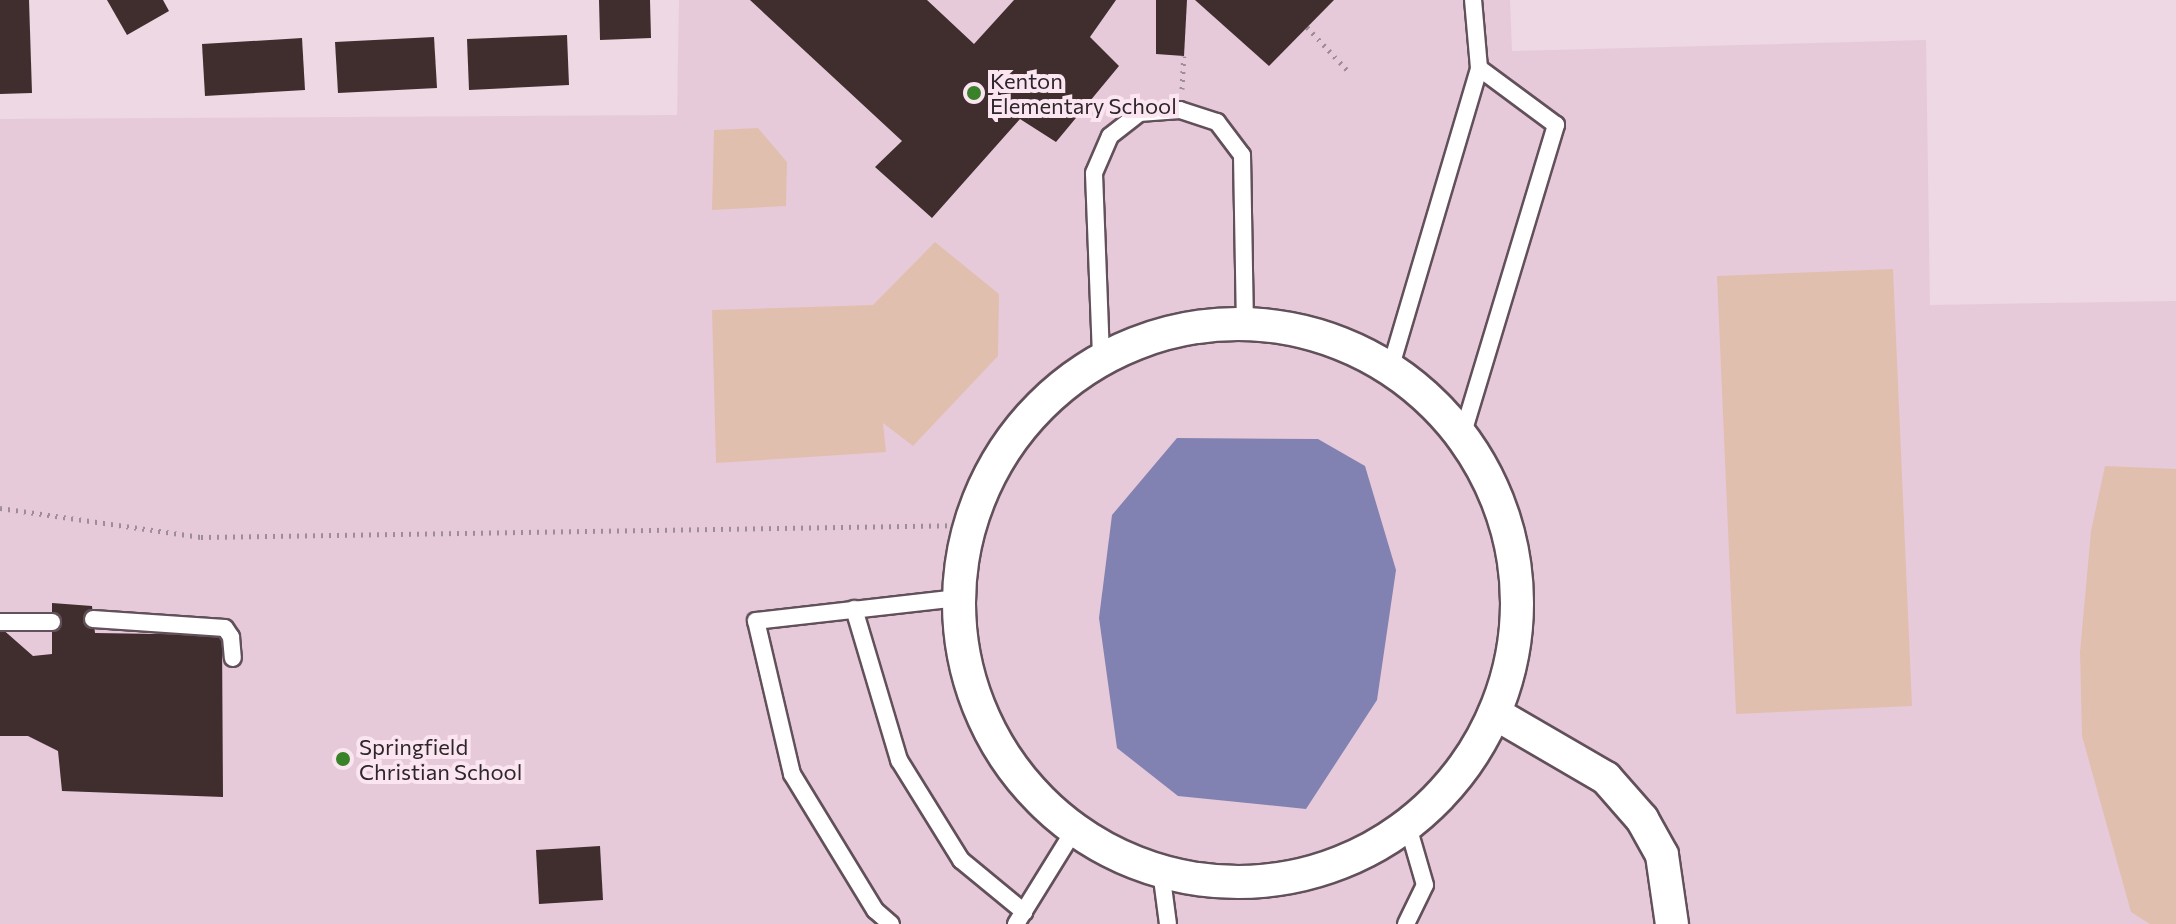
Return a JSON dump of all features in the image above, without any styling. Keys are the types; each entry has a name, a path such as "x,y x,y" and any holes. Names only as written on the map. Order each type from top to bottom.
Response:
{"street":[{"path":"1194,324 1291,325 1391,366 1463,433 1507,521 1518,618 1496,714 1448,789 1372,851 1279,881 1182,879 1091,843 1019,780 972,695 957,598 975,502 1025,417 1101,356 1194,324"},
{"path":"1496,714 1606,778 1642,819 1662,855 1672,924"}],"lane":[{"path":"1391,366 1479,68 1473,0"},
{"path":"1463,433 1556,125 1479,68"},
{"path":"1101,356 1094,173 1110,136 1139,113 1180,110 1217,122 1242,155 1245,325"},
{"path":"891,924 875,910 792,774 756,621 957,598"},
{"path":"854,609 899,760 961,860 1020,918 1075,829"},
{"path":"93,619 225,628 233,658"},
{"path":"0,622 52,622"},
{"path":"1406,924 1425,885 1407,823"},
{"path":"1161,871 1168,924"}],"path":[{"path":"1307,27 1348,71"},
{"path":"1180,110 1184,56"},
{"path":"0,508 201,537 971,525"}],"shaded area":[{"path":"679,0 1510,0 1512,51 1926,40 1930,305 2176,301 2176,924 0,924 0,119 677,115"},
{"path":"758,128 787,162 786,206 712,210 714,130"},
{"path":"935,242 999,294 998,356 913,446 883,423 886,452 716,463 712,310 873,305"},
{"path":"1893,269 1912,706 1736,714 1717,276"},
{"path":"2105,466 2176,469 2176,924 2150,924 2131,912 2082,736 2080,652 2091,531"}],"water":[{"path":"1177,438 1318,439 1365,466 1396,570 1377,700 1306,809 1178,796 1117,748 1099,618 1112,515"}],"building":[{"path":"0,0 29,0 32,93 0,94"},
{"path":"107,0 163,0 169,11 127,35"},
{"path":"599,0 650,0 651,38 600,40"},
{"name":"Kenton Elementary School","path":"750,0 927,0 974,44 1014,0 1116,0 1090,37 1119,66 1056,142 1020,119 932,218 875,167 902,141"},
{"name":"Kenton Elementary School","path":"1156,0 1187,0 1184,56 1156,54"},
{"name":"Kenton Elementary School","path":"1195,0 1334,0 1269,66"},
{"path":"567,35 569,85 469,90 467,39"},
{"path":"434,37 437,88 338,93 335,42"},
{"path":"302,38 305,90 205,96 202,44"},
{"path":"52,603 92,606 95,633 222,635 223,797 62,791 58,751 28,736 0,736 0,627 33,656 52,654"},
{"path":"600,846 603,900 539,904 536,850"}],"place":[{"name":"Kenton Elementary School","path":"974,93"},
{"name":"Springfield Christian School","path":"343,759"}]}
